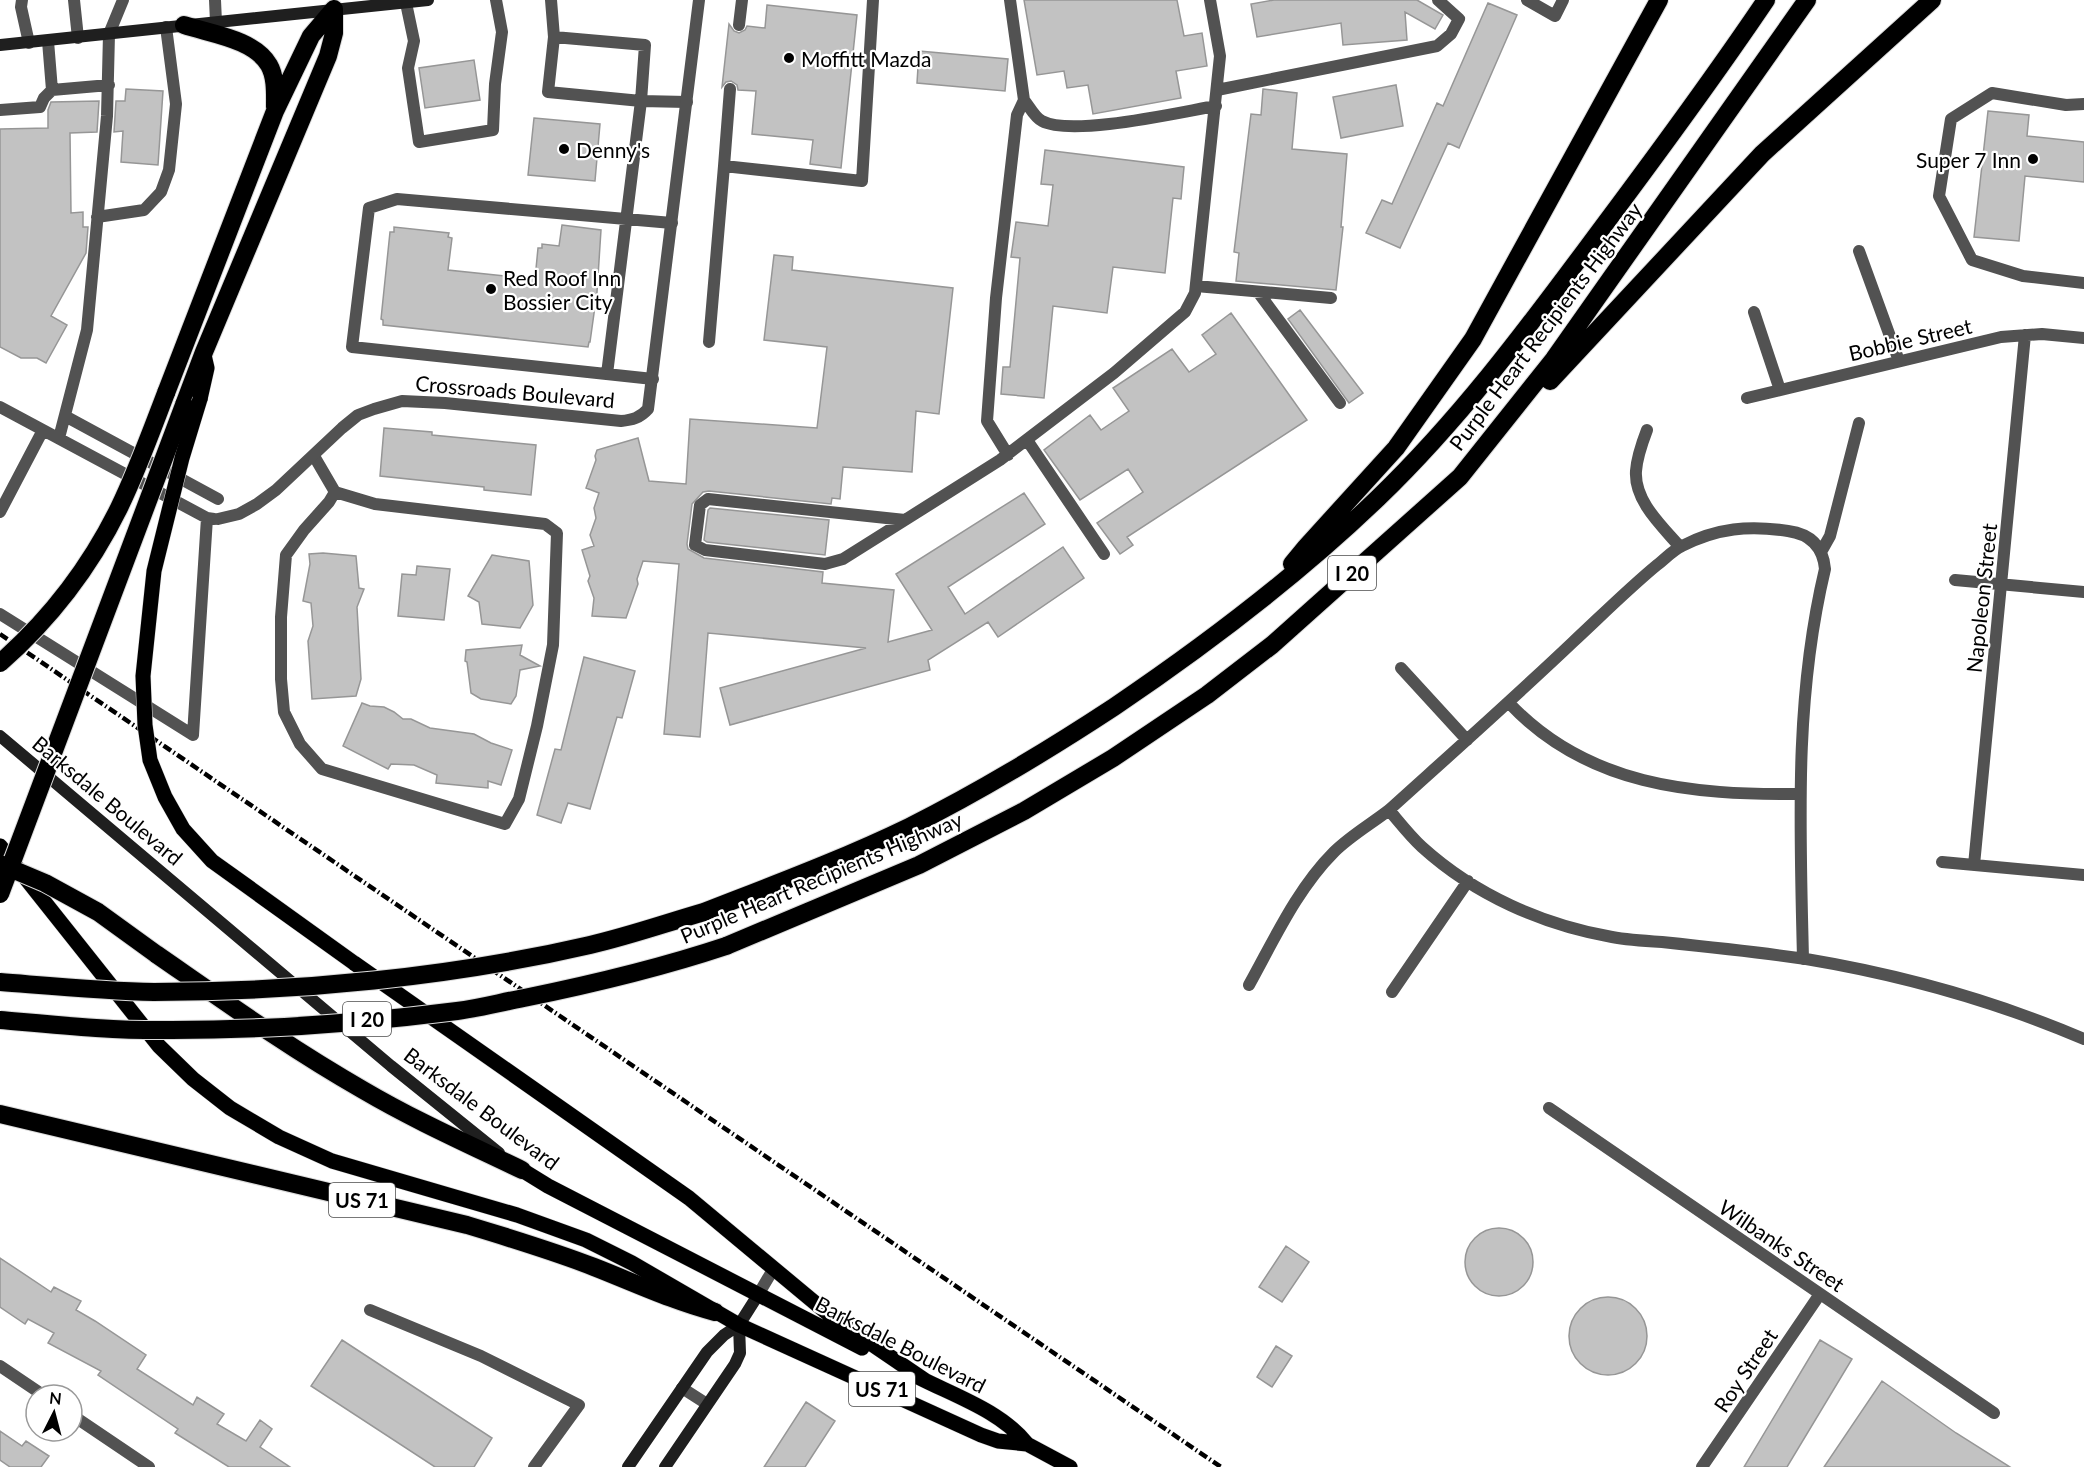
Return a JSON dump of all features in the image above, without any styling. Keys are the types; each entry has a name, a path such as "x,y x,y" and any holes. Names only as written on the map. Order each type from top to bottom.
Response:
{"highway":[{"path":"1268,595 1306,547 1395,448 1473,339 1659,0"},
{"name":"Purple Heart Recipients Highway","path":"0,982 152,992 236,990 375,979 504,963 593,945 704,912 818,868 907,828 1017,769 1175,666 1268,595 1380,496 1428,447 1503,360 1680,122 1766,0"},
{"name":"Purple Heart Recipients Highway","path":"0,1020 81,1027 181,1030 324,1024 459,1010 539,995 665,966 726,946 919,865 1024,811 1113,758 1207,695 1272,645 1460,477 1567,341 1807,0"},
{"path":"1460,477 1762,154 1932,0"},
{"path":"0,663 35,631 81,573 126,493 275,111 311,36 335,5"},
{"path":"0,894 192,402 204,352 328,56 334,33 335,5"},
{"path":"184,25 238,42 255,50 269,65 274,78 275,111"},
{"name":"US 71","path":"0,864 45,883 98,912 251,1020 362,1089 446,1135 522,1170"},
{"name":"US 71","path":"0,1114 467,1225 538,1246 673,1300 715,1312"}],"main road":[{"path":"3,44 216,22 335,5 406,3 428,0"},
{"path":"192,402 182,458 154,571 143,676 145,725 150,760 165,797 183,829 212,861 689,1198 832,1317 926,1381"},
{"name":"Barksdale Boulevard","path":"0,736 391,1066 522,1170 559,1192 991,1414 1007,1424 1027,1444 1070,1467"},
{"name":"Barksdale Boulevard","path":"0,846 159,1046 193,1079 230,1108 279,1137 332,1161 517,1215 586,1240 632,1263 739,1325 981,1435 1006,1443 1027,1444"},
{"path":"628,1467 707,1352 724,1335 739,1325 758,1295"},
{"path":"665,1467 735,1364 740,1353 739,1325"}],"street":[{"path":"22,0 21,7 29,43"},
{"path":"74,0 78,38"},
{"path":"59,438 87,330 109,85 109,34 123,0"},
{"path":"215,0 216,22"},
{"path":"406,3 414,41 408,68 419,142 493,130 495,84 502,32 496,0"},
{"path":"551,0 554,37 548,92 641,101 687,102"},
{"name":"Crossroads Boulevard","path":"212,519 239,514 257,504 358,415 374,408 402,401 445,403 606,420 632,420 642,416 648,409 653,379 699,0"},
{"path":"739,25 742,0"},
{"path":"724,166 862,181 873,0"},
{"path":"1010,0 1024,100 1041,121 1067,127 1111,124 1216,106"},
{"path":"905,520 708,499 700,505 695,545 705,550 825,564 843,559 905,520 1008,455 1114,373 1185,312 1196,293 1216,106 1220,56 1210,0"},
{"path":"1217,90 1437,46 1451,34 1459,19 1438,0"},
{"path":"1527,0 1555,16 1563,0"},
{"path":"98,217 144,210 161,192 169,170 176,104 166,27"},
{"path":"554,37 645,45 641,101 607,374"},
{"path":"0,110 40,107 52,90 48,41"},
{"path":"52,90 109,85"},
{"path":"709,342 730,89"},
{"path":"2084,104 2066,105 1992,93 1951,119 1939,196 1972,260 2023,276 2084,283"},
{"path":"1008,455 987,421 996,298 1017,115 1024,100"},
{"path":"653,379 352,347 369,208 397,199 672,223"},
{"path":"1859,251 1899,361"},
{"path":"1196,286 1331,298"},
{"path":"1258,292 1340,403"},
{"path":"1754,312 1780,390"},
{"name":"Bobbie Street","path":"1747,398 2001,337 2025,335 2084,338"},
{"name":"Napoleon Street","path":"1974,865 2025,335"},
{"path":"0,406 212,519 193,735 0,615"},
{"path":"65,416 218,499"},
{"path":"1821,552 1830,536 1859,423"},
{"path":"0,512 43,430"},
{"path":"1647,430 1639,454 1636,473 1639,491 1652,514 1680,547"},
{"path":"1027,440 1104,554"},
{"path":"314,456 335,492 375,504 545,524 557,533 553,645 537,726 519,799 505,824 322,769 300,744 284,712 281,679 281,617 286,555 335,492"},
{"path":"1249,985 1284,921 1319,868 1335,850 1389,810 1509,703 1639,580 1680,547 1719,531 1740,527 1792,531 1807,537 1818,545 1825,568 1806,668 1799,794 1803,959"},
{"path":"1955,580 2084,592"},
{"path":"1401,668 1467,740"},
{"path":"1509,703 1527,722 1557,744 1591,762 1628,776 1680,789 1743,794 1799,794"},
{"path":"1389,810 1421,846 1450,871 1496,898 1537,917 1614,938 1803,959 1900,978 1960,993 2084,1039"},
{"path":"1942,862 2084,875"},
{"path":"1392,992 1467,881"},
{"name":"Wilbanks Street","path":"1549,1108 1994,1413"},
{"path":"758,1295 774,1268"},
{"name":"Roy Street","path":"1702,1467 1820,1294"},
{"path":"370,1310 482,1356 579,1405 534,1467"},
{"path":"0,1366 25,1383"},
{"path":"682,1388 707,1404"},
{"path":"84,1423 149,1467"}],"building":[{"path":"1024,0 1177,0 1184,36 1202,33 1207,66 1176,71 1181,98 1093,114 1088,85 1067,88 1064,71 1037,75"},
{"path":"1274,0 1417,0 1443,15 1435,29 1405,12 1407,40 1343,45 1341,23 1257,37 1251,4"},
{"path":"1488,3 1517,15 1459,148 1448,143 1400,248 1366,233 1382,200 1392,204 1437,103 1443,106"},
{"name":"Moffitt Mazda","path":"767,5 857,15 841,168 810,164 813,140 752,134 756,91 738,90 737,85 731,81 726,82 722,87 729,24 734,31 739,33 747,26 765,28"},
{"path":"919,51 1008,59 1005,91 917,83"},
{"path":"474,60 480,100 425,108 419,68"},
{"path":"1396,85 1403,126 1341,138 1333,97"},
{"path":"126,89 163,91 158,165 121,162 123,131 114,132 116,101 125,101"},
{"path":"1263,89 1297,93 1292,149 1347,154 1341,227 1343,227 1336,290 1236,281 1239,253 1234,252 1251,114 1261,115"},
{"path":"99,101 97,132 70,133 71,213 83,212 83,227 88,227 86,253 51,316 67,325 46,363 37,358 21,358 0,347 0,129 48,128 48,110 51,102"},
{"name":"Super 7 Inn","path":"1988,111 2029,115 2027,136 2084,142 2084,182 2025,176 2019,241 1974,237"},
{"name":"Denny's","path":"534,118 600,124 595,181 528,175"},
{"path":"1045,150 1184,167 1181,199 1173,198 1165,273 1113,267 1107,313 1053,306 1044,398 1001,394 1003,367 1010,367 1020,258 1011,257 1016,222 1048,226 1053,185 1041,184"},
{"name":"Red Roof Inn Bossier City","path":"562,225 601,230 597,292 588,347 383,325 381,319 390,232 394,232 394,227 449,233 448,237 452,238 448,270 535,279 538,248 542,248 542,244 559,246"},
{"path":"774,255 793,257 792,270 953,288 939,414 916,411 912,472 843,467 840,499 832,498 831,504 703,492 692,504 688,549 704,558 823,572 822,583 894,590 888,642 932,630 896,574 1024,493 1045,524 948,587 965,614 1063,547 1084,578 998,637 988,622 928,660 930,670 730,725 720,688 866,648 708,633 700,737 664,734 679,564 643,561 626,618 592,616 594,598 582,550 594,546 590,535 596,518 594,508 599,493 586,488 596,460 597,450 638,438 649,481 686,484 690,419 817,428 827,347 764,340"},
{"path":"1300,310 1363,393 1349,403 1288,319"},
{"path":"1231,313 1307,420 1127,537 1133,545 1120,554 1097,523 1143,492 1128,469 1080,500 1044,450 1090,415 1101,430 1129,411 1113,388 1172,349 1189,372 1216,354 1202,335"},
{"path":"384,428 536,445 531,495 484,490 484,487 380,476"},
{"path":"710,508 829,520 825,555 707,542 704,540"},
{"path":"309,554 356,556 359,588 364,589 357,607 361,679 356,696 312,699 308,641 313,626 311,603 303,601 310,564"},
{"path":"492,555 529,561 533,605 520,628 482,624 479,602 468,596"},
{"path":"417,566 450,569 444,620 398,616 402,574 416,575"},
{"path":"522,645 520,655 540,666 520,670 516,696 511,704 481,699 471,693 465,661 466,650"},
{"path":"584,657 635,671 622,718 617,717 590,809 568,803 561,823 537,815 555,749 561,750"},
{"path":"362,703 384,707 403,719 411,719 430,728 474,734 512,750 501,785 488,781 488,788 436,783 437,775 414,765 391,764 388,769 343,746"},
{"path":"1499,1228 1512,1231 1523,1238 1530,1249 1533,1262 1530,1275 1523,1286 1512,1293 1499,1296 1486,1293 1475,1286 1468,1275 1465,1262 1468,1249 1475,1238 1486,1231"},
{"path":"1286,1246 1309,1262 1282,1302 1259,1287"},
{"path":"0,1258 51,1292 54,1287 81,1301 76,1310 146,1355 137,1369 193,1405 197,1397 224,1414 217,1424 246,1441 260,1420 272,1429 260,1447 290,1467 229,1467 175,1433 178,1429 98,1375 101,1371 48,1343 54,1333 28,1319 25,1324 0,1307"},
{"path":"1608,1297 1623,1300 1635,1309 1644,1321 1647,1336 1644,1351 1635,1363 1623,1372 1608,1375 1593,1372 1581,1363 1572,1351 1569,1336 1572,1321 1581,1309 1593,1300"},
{"path":"342,1340 492,1438 474,1467 435,1467 311,1386"},
{"path":"1820,1340 1852,1359 1787,1467 1744,1467"},
{"path":"1276,1346 1292,1356 1272,1387 1257,1377"},
{"path":"1882,1381 1956,1433 2010,1467 1824,1467"},
{"path":"806,1402 835,1421 805,1467 764,1467"},
{"path":"0,1431 22,1446 24,1443 29,1443 49,1456 41,1467 10,1467 0,1460"}],"railway":[{"path":"0,634 1221,1467"}],"place":[{"name":"Moffitt Mazda","path":"789,58"},
{"name":"Denny's","path":"564,149"},
{"name":"Super 7 Inn","path":"2033,159"},
{"name":"Red Roof Inn Bossier City","path":"491,289"}]}
